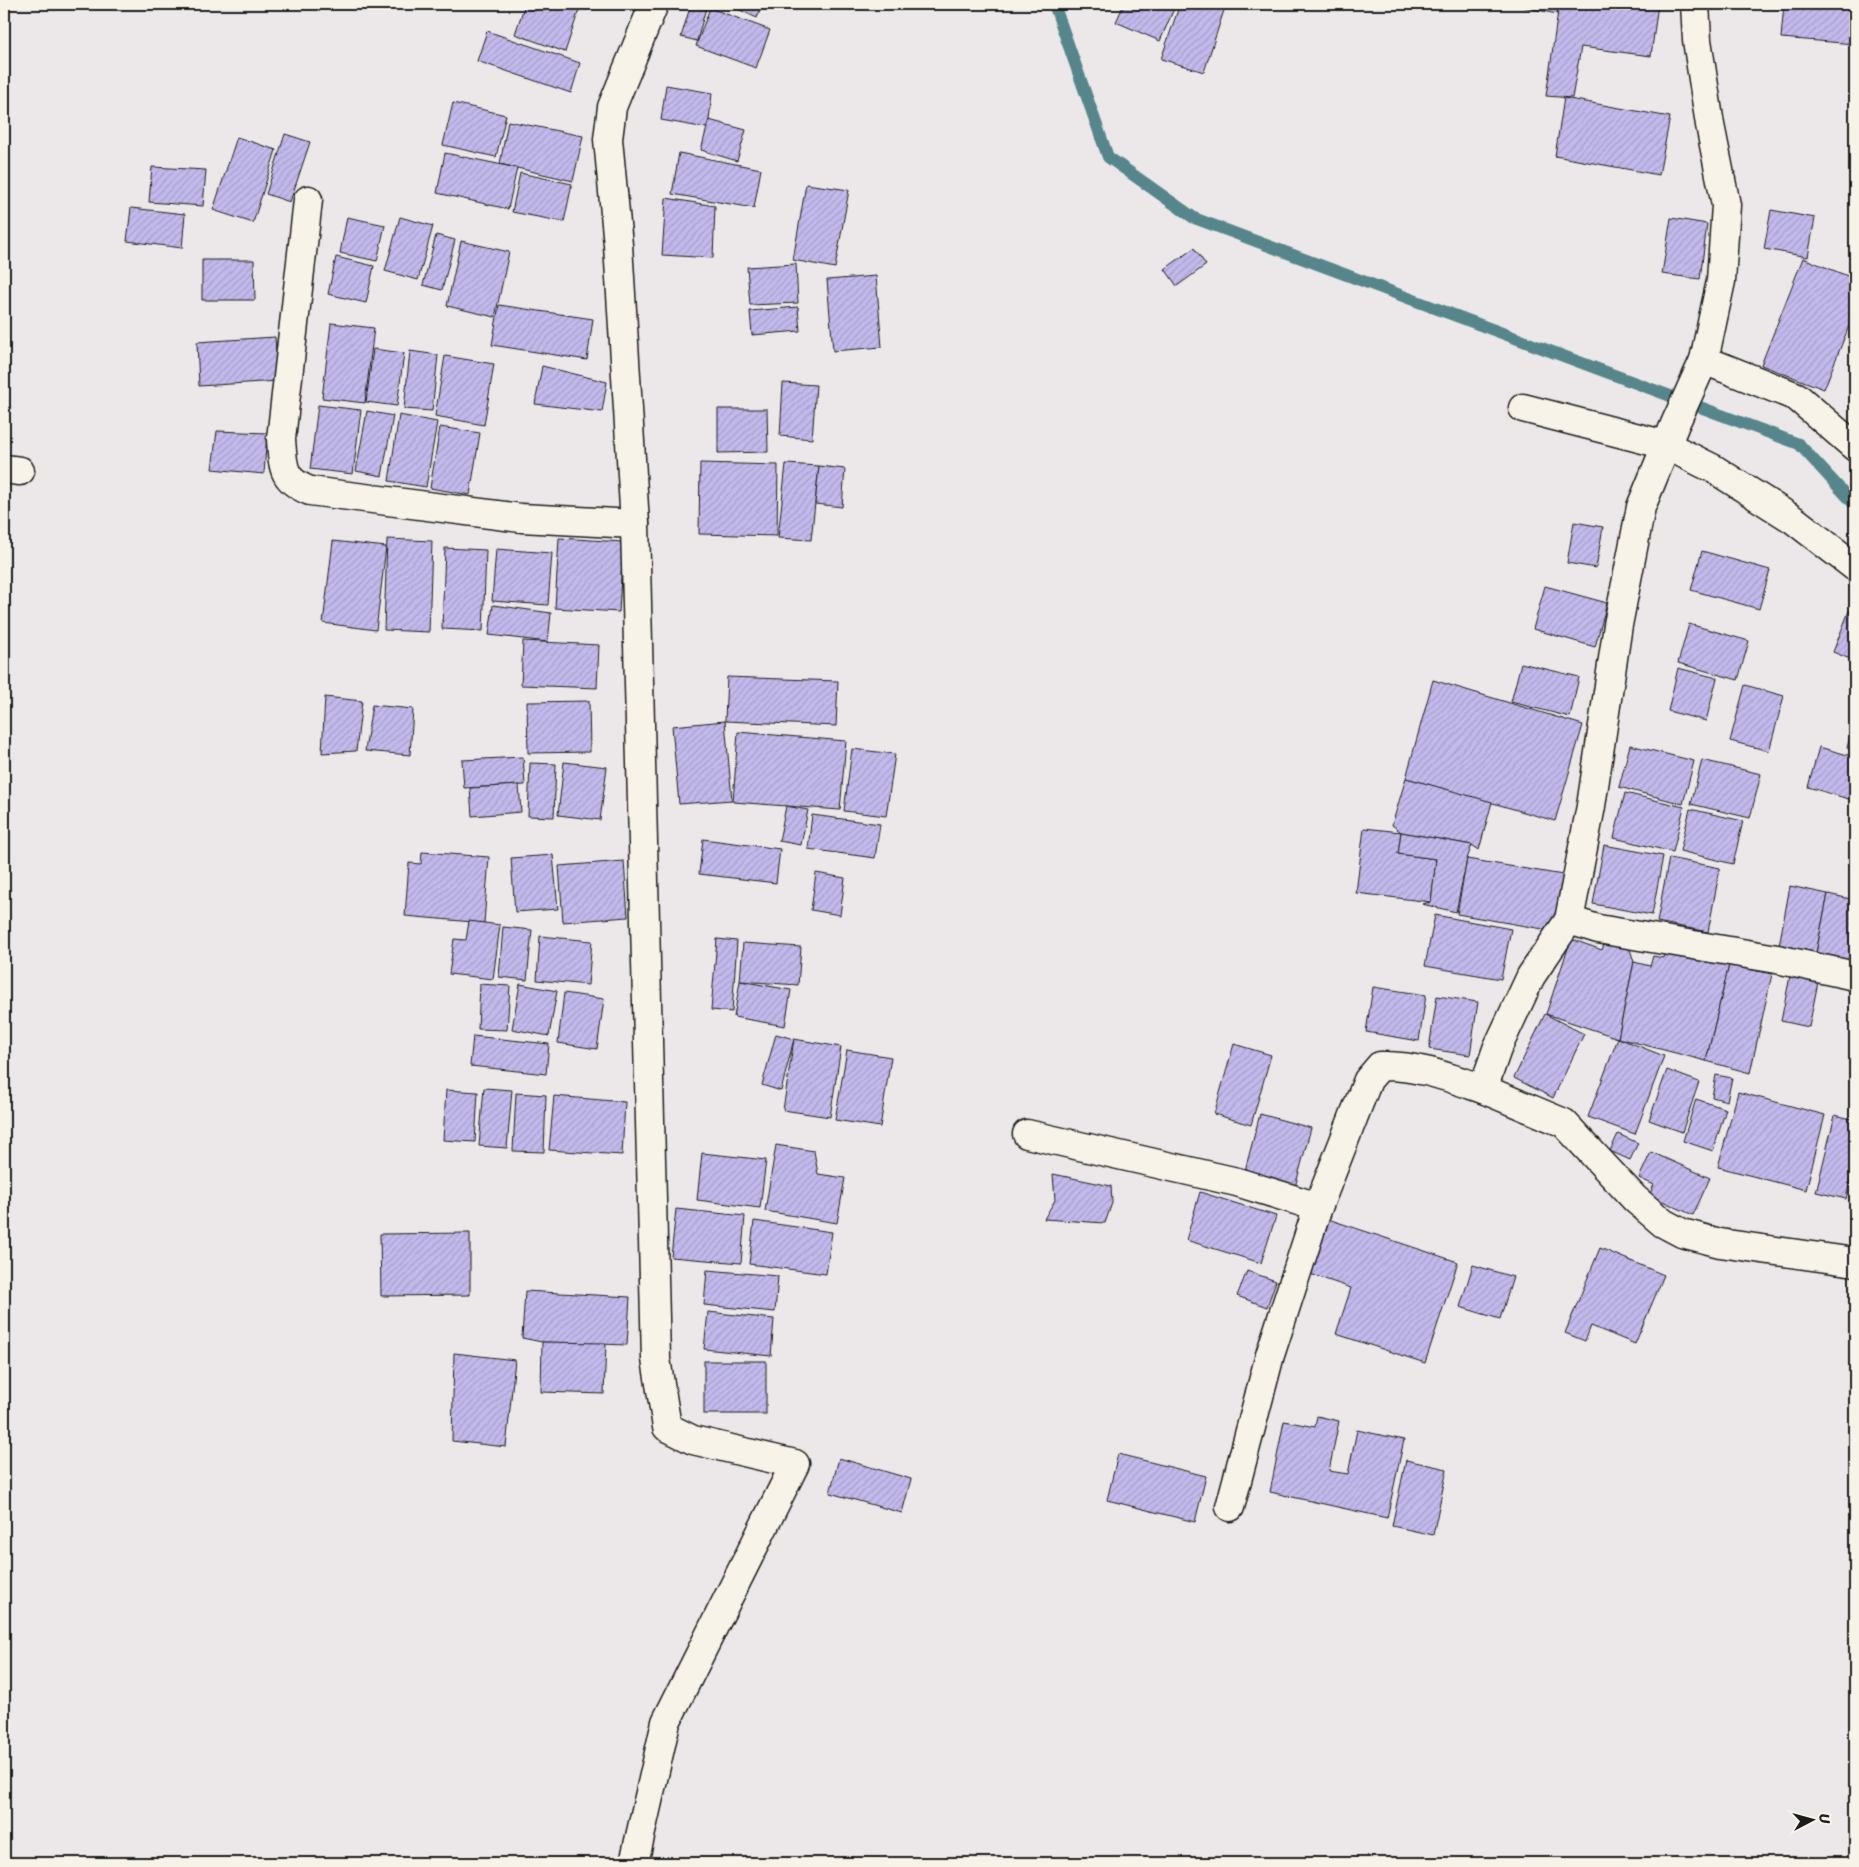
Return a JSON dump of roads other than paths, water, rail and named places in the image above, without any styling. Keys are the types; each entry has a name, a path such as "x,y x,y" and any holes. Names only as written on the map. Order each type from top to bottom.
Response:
{"street":[{"path":"634,1863 666,1722 795,1464 693,1440 667,1428 656,1359 652,1276 636,524 618,245 608,139 612,107 654,4"},
{"path":"1482,1089 1497,1049 1531,976 1569,920 1591,806 1618,625 1642,507 1704,360 1721,281 1726,205 1700,59 1695,4"},
{"path":"308,200 281,439 282,461 287,477 296,485 310,491 521,518 636,524"},
{"path":"1704,360 1797,397 1855,447"},
{"path":"1523,408 1671,435 1714,469 1794,520 1855,566"},
{"path":"1569,920 1598,929 1777,958 1855,976"},
{"path":"1230,1507 1270,1355 1318,1207 1368,1080 1380,1066 1404,1065 1424,1069 1482,1089 1564,1123 1635,1199 1662,1223 1682,1233 1720,1243 1855,1262"},
{"path":"1027,1134 1237,1182 1318,1207"}],"waterway":[{"path":"1054,4 1108,157 1194,218 1799,444 1855,505"}]}
